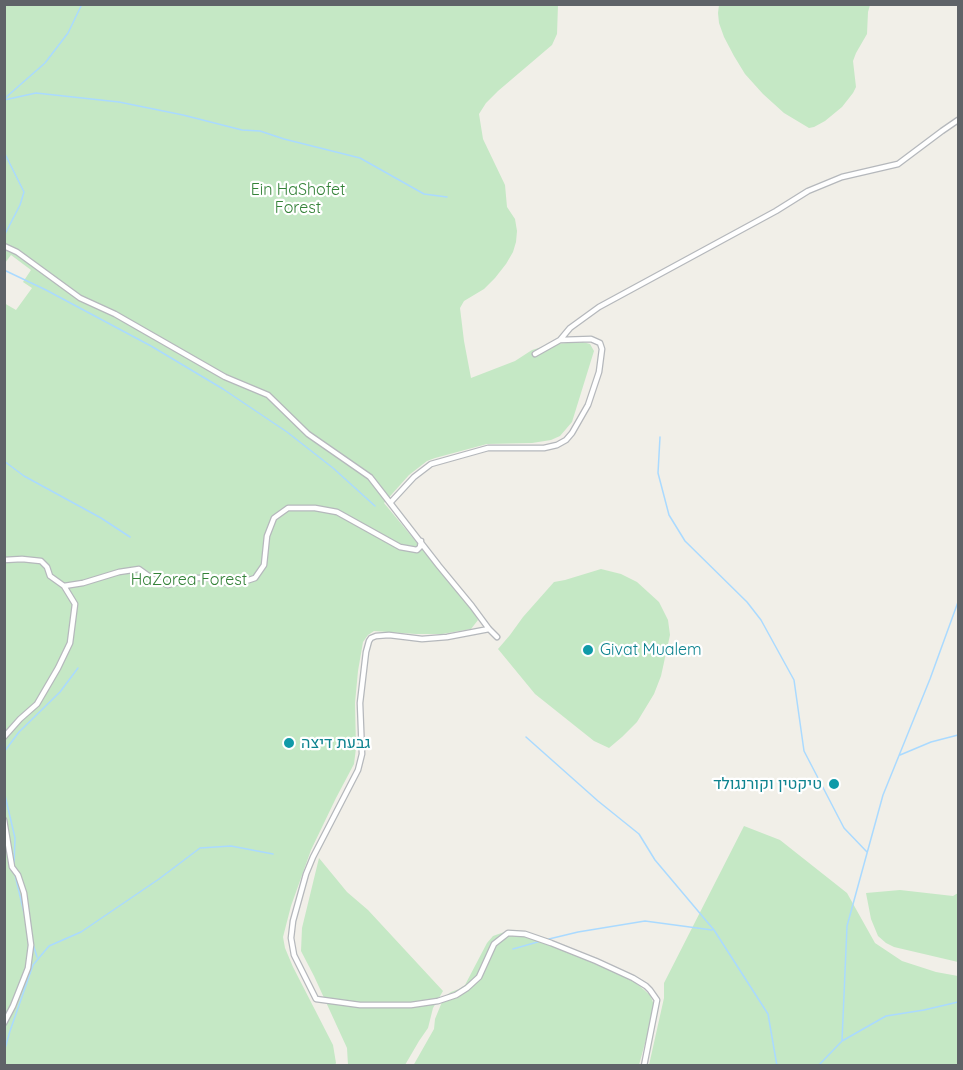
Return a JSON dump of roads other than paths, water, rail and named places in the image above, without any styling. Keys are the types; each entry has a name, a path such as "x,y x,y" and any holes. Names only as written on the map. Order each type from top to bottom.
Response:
{"street":[{"path":"535,354 560,340 570,328 599,307 765,217 808,191 842,177 898,164 958,120"},
{"path":"4,246 17,252 80,298 115,314 225,377 268,394 308,434 370,477 497,637"},
{"path":"390,503 414,477 431,464 488,448 544,448 566,440 588,405 599,372 602,349 600,343 591,339 560,340"},
{"path":"64,586 139,569 153,579 168,585 193,578 238,583 255,578 264,565 267,536 274,518 288,508 315,508 337,512 400,548 417,550 421,542"},
{"path":"4,560 41,561 47,567 50,576 64,586 75,604 70,643 58,668 37,704 20,718 4,737"},
{"path":"489,629 447,638 422,639 389,635 376,636 369,640 360,703 362,753 358,770 306,874 293,921 291,938 294,955 316,999 360,1005 411,1005 438,1001 456,995 479,977 494,945 508,933 525,934 596,961 633,978 650,990 657,1000 644,1065"},
{"path":"4,820 12,867 18,875 24,893 31,945 28,968 4,1023"}],"waterway":[{"path":"4,99 45,63 68,33 82,4"},
{"path":"4,100 36,93 119,102 242,130 260,131 360,158 424,194 447,197"},
{"path":"4,152 24,192 4,236"},
{"path":"4,270 151,346 223,389 287,432 333,468 375,506"},
{"path":"660,437 658,473 669,515 685,541 747,602 761,620 794,680 804,751 844,828 867,852"},
{"path":"4,461 24,476 101,518 130,537"},
{"path":"842,1041 847,926 883,795 958,602"},
{"path":"4,752 19,732 60,692 78,668"},
{"path":"900,755 931,742 958,735"},
{"path":"526,737 639,834 655,860 714,930 768,1014 777,1066"},
{"path":"4,791 15,838 14,864"},
{"path":"4,1052 33,965 49,946 81,932 200,848 231,846 273,854"},
{"path":"15,875 25,917"},
{"path":"549,939 645,921 712,930"},
{"path":"513,949 541,941"},
{"path":"33,944 37,957"},
{"path":"818,1066 842,1041 886,1016 958,1002"}],"place":[{"name":"Givat Mualem","path":"588,650"},
{"name":"גבעת דיצה","path":"289,743"},
{"name":"טיקטין וקורנגולד","path":"834,784"}],"park label":[{"name":"Ein HaShofet Forest","path":"298,199"},
{"name":"HaZorea Forest","path":"189,580"}]}
